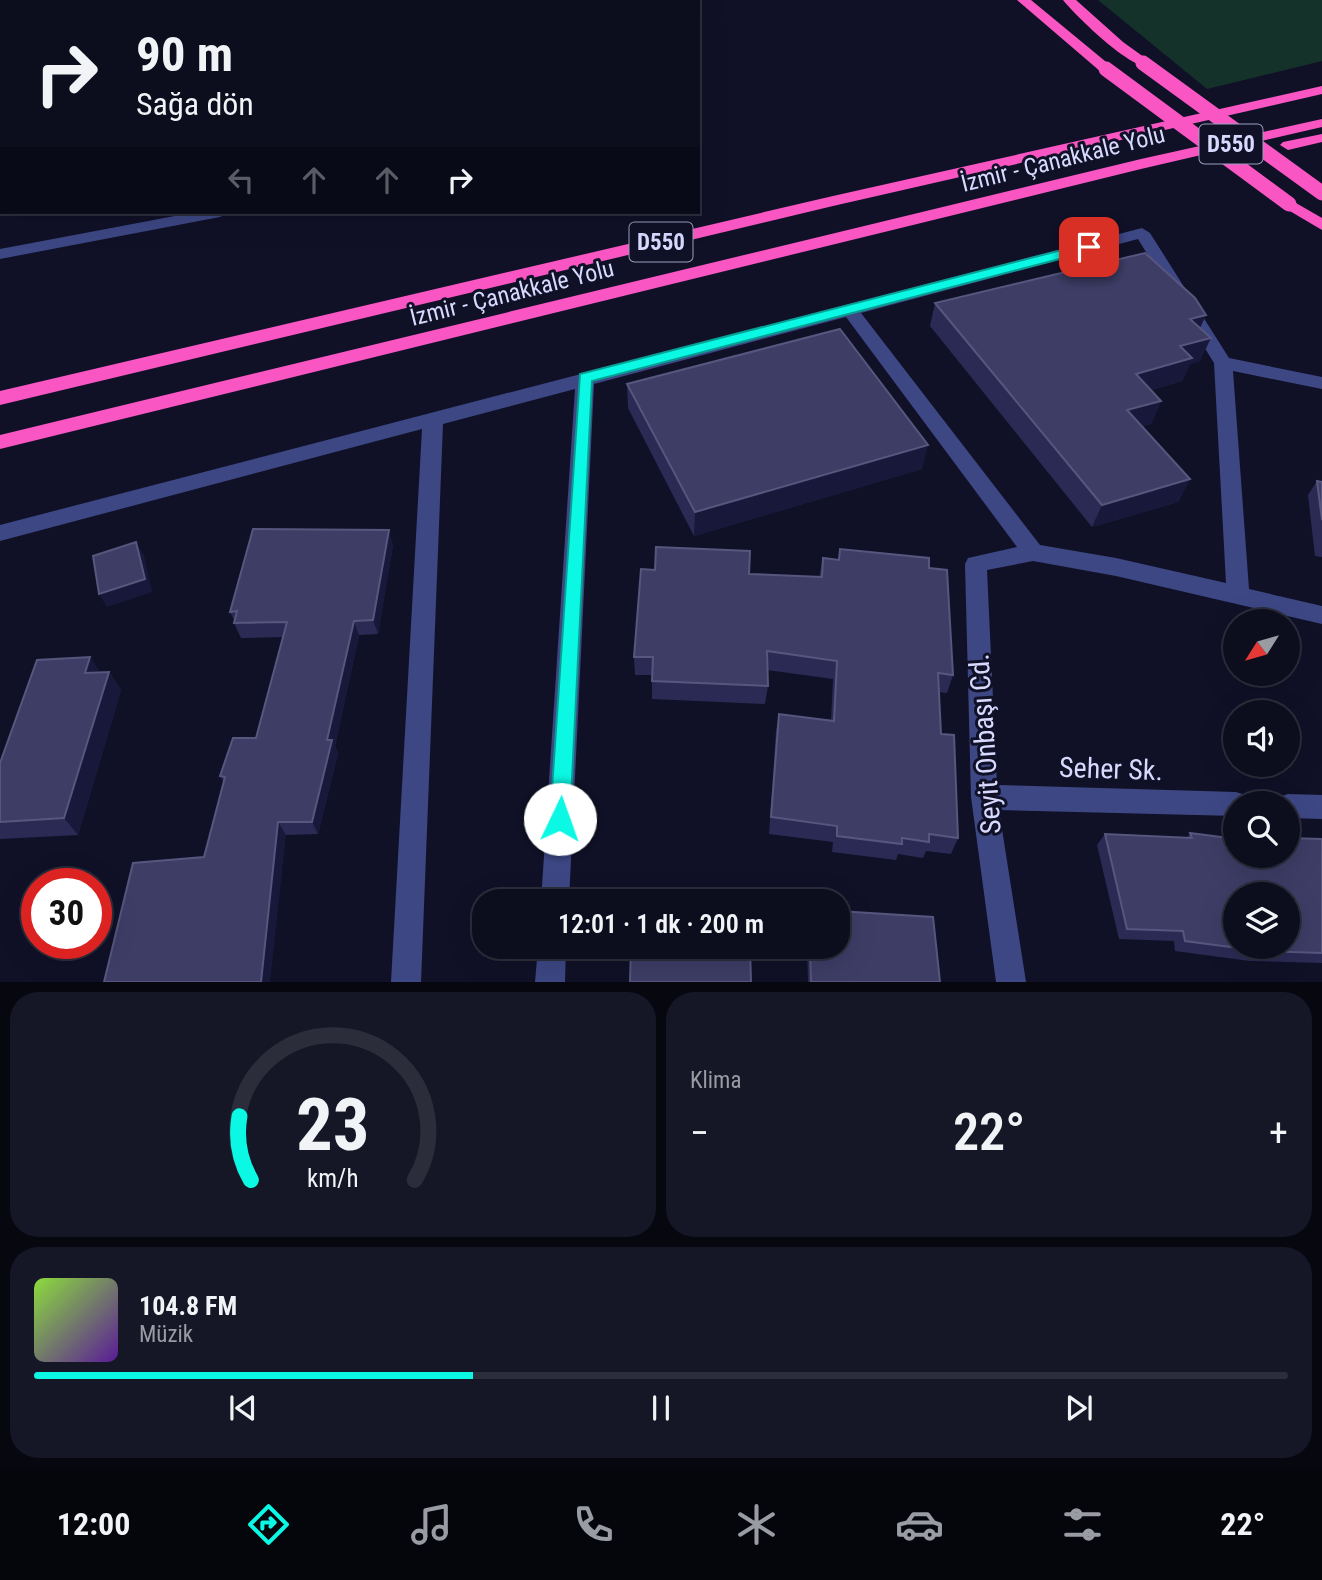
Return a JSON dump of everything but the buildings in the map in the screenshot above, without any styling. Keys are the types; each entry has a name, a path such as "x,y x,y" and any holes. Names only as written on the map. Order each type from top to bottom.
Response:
{"highway":[{"path":"1023,0 1106,69 1289,204 1322,225"},
{"path":"1069,0 1118,45 1322,193"},
{"path":"834,201 1018,150 1322,75"},
{"name":"İzmir - Çanakkale Yolu","path":"0,398 834,201 1322,90"},
{"name":"İzmir - Çanakkale Yolu","path":"0,442 1141,164 1322,123"},
{"path":"1141,164 1322,138"}],"street":[{"path":"0,254 210,214"},
{"path":"0,533 1142,233 1223,363 1238,596"},
{"path":"849,309 1033,552 1322,615"},
{"path":"1223,363 1322,383"},
{"path":"556,889 585,378"},
{"path":"406,982 433,418"},
{"name":"Seyit Onbaşı Cd.","path":"1011,982 984,797 975,564 1033,552"},
{"name":"Seher Sk.","path":"984,797 1223,804"},
{"path":"1300,806 1322,807"},
{"path":"550,982 551,959"}],"green space":[{"path":"1098,0 1322,0 1322,61 1207,89"}],"route":[{"path":"560,819 585,378 1089,247"}]}
